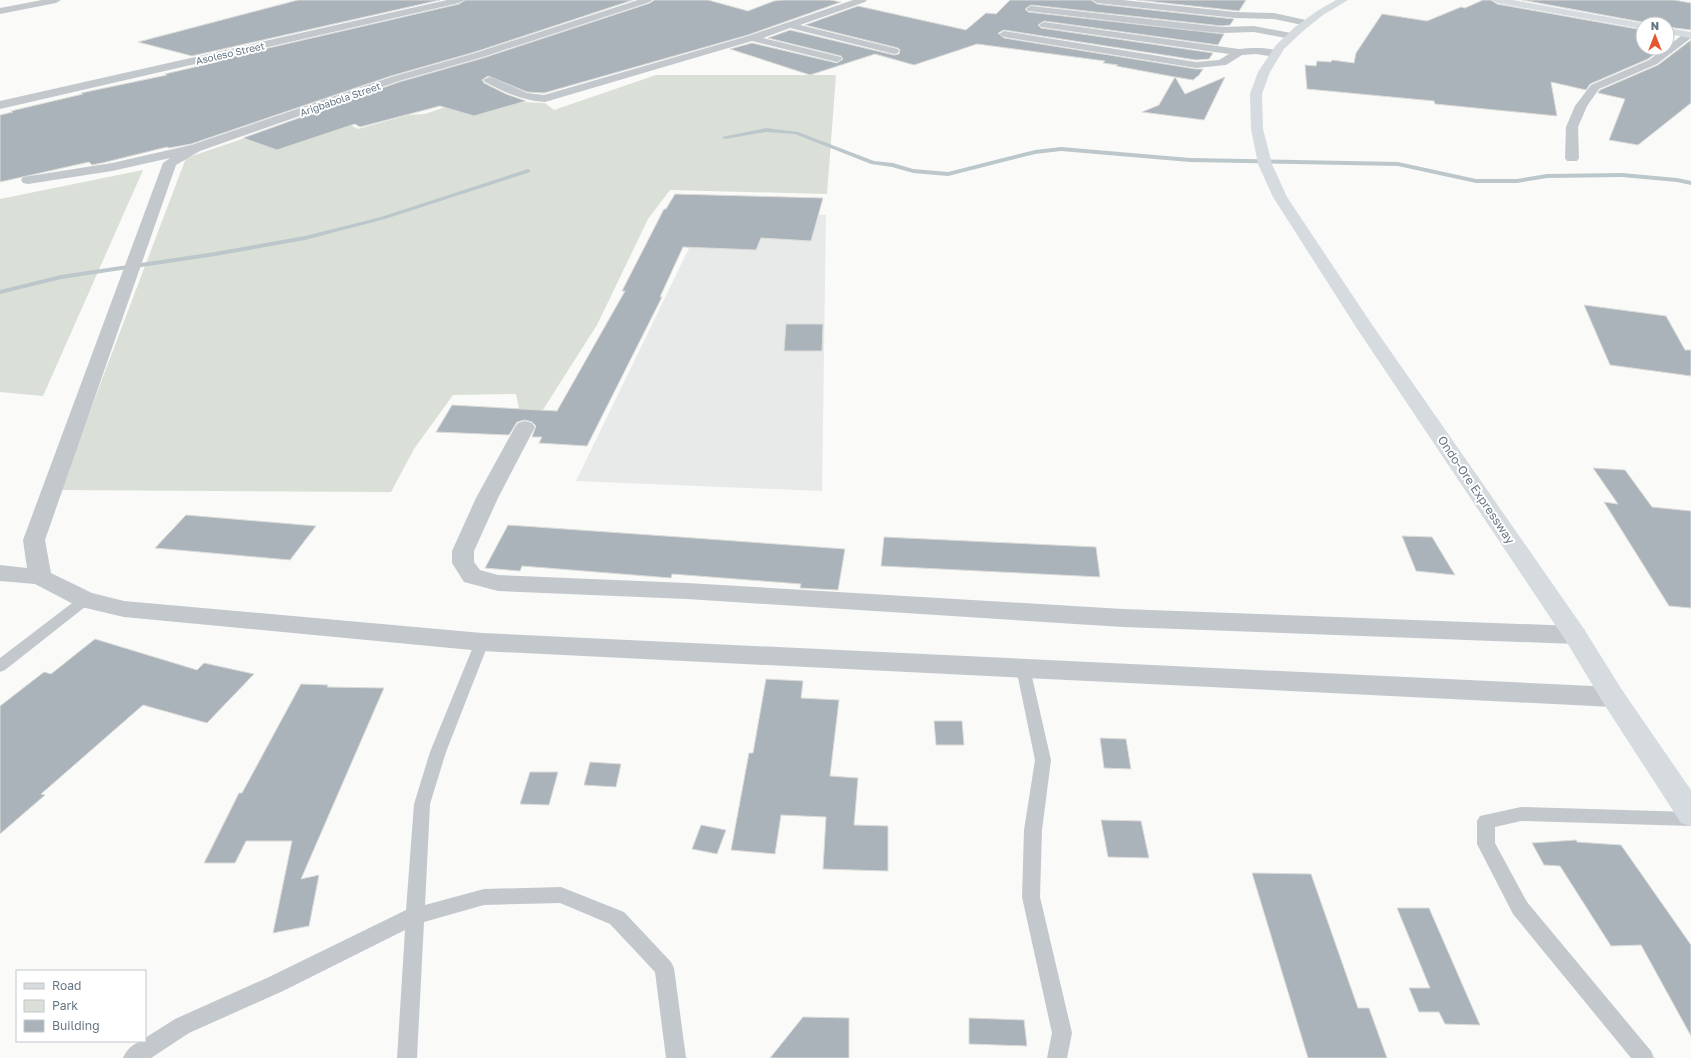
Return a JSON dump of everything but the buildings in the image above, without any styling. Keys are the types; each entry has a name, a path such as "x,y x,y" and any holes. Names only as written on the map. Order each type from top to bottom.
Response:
{"main road":[{"name":"Ondo-Ore Expressway","path":"1352,0 1341,1 1307,22 1291,36 1276,54 1264,72 1256,94 1257,129 1263,159 1280,197 1365,327 1575,635 1613,697 1691,814"},
{"path":"1497,0 1635,25"},
{"path":"1533,0 1635,19"},
{"path":"1675,28 1690,33"},
{"path":"1675,32 1690,33"}],"street":[{"path":"0,11 56,0"},
{"name":"Asoleso Street","path":"0,105 459,0"},
{"name":"Arigbabola Street","path":"28,180 112,167 195,148 395,79 479,55 647,0"},
{"path":"489,80 523,96 534,99 545,99 752,38 862,0"},
{"path":"1022,17 1039,0"},
{"path":"1097,0 1230,14 1274,16 1307,22"},
{"path":"1031,9 1208,28 1254,29 1291,36"},
{"path":"1306,11 1320,13"},
{"path":"1032,24 1239,52 1256,51 1276,54"},
{"path":"790,25 894,51"},
{"path":"995,43 1013,26"},
{"path":"1572,158 1572,127 1581,106 1595,87 1653,62 1690,33"},
{"path":"1004,34 1196,65 1222,63 1239,52"},
{"path":"752,38 837,59"},
{"path":"40,577 34,540 170,163 195,148"},
{"path":"525,426 487,498 463,551 463,564 472,576 498,583 687,591 1123,618 1575,635"},
{"path":"0,573 40,577 85,600 124,609 482,642 1613,697"}],"lane":[{"path":"0,666 85,600"},
{"path":"407,1058 414,916 422,804 438,752 482,642"},
{"path":"1023,668 1043,760 1033,830 1031,898 1062,1033 1057,1058"},
{"path":"1644,1058 1520,908 1486,844 1486,821 1520,814 1691,819"},
{"path":"133,1058 182,1026 276,984 414,916 484,898 561,895 617,918 664,968 676,1058"}],"shaded area":[{"path":"708,209 826,215 822,491 576,481"}],"green space":[{"path":"656,75 836,75 827,194 670,190 648,219 597,325 539,416 519,409 516,394 453,395 414,449 391,492 60,490 186,158 318,113 331,115 358,129 408,115 425,114 448,106 520,102 545,103 554,110"},
{"path":"143,170 43,396 0,392 0,199"}],"waterway":[{"path":"725,137 766,130 796,133 873,163 893,165 913,171 948,174 1035,152 1061,149 1190,160 1398,164 1476,181 1517,181 1547,176 1622,175 1677,180 1691,183"},
{"path":"0,292 61,277 215,254 305,238 383,218 528,171"}]}
